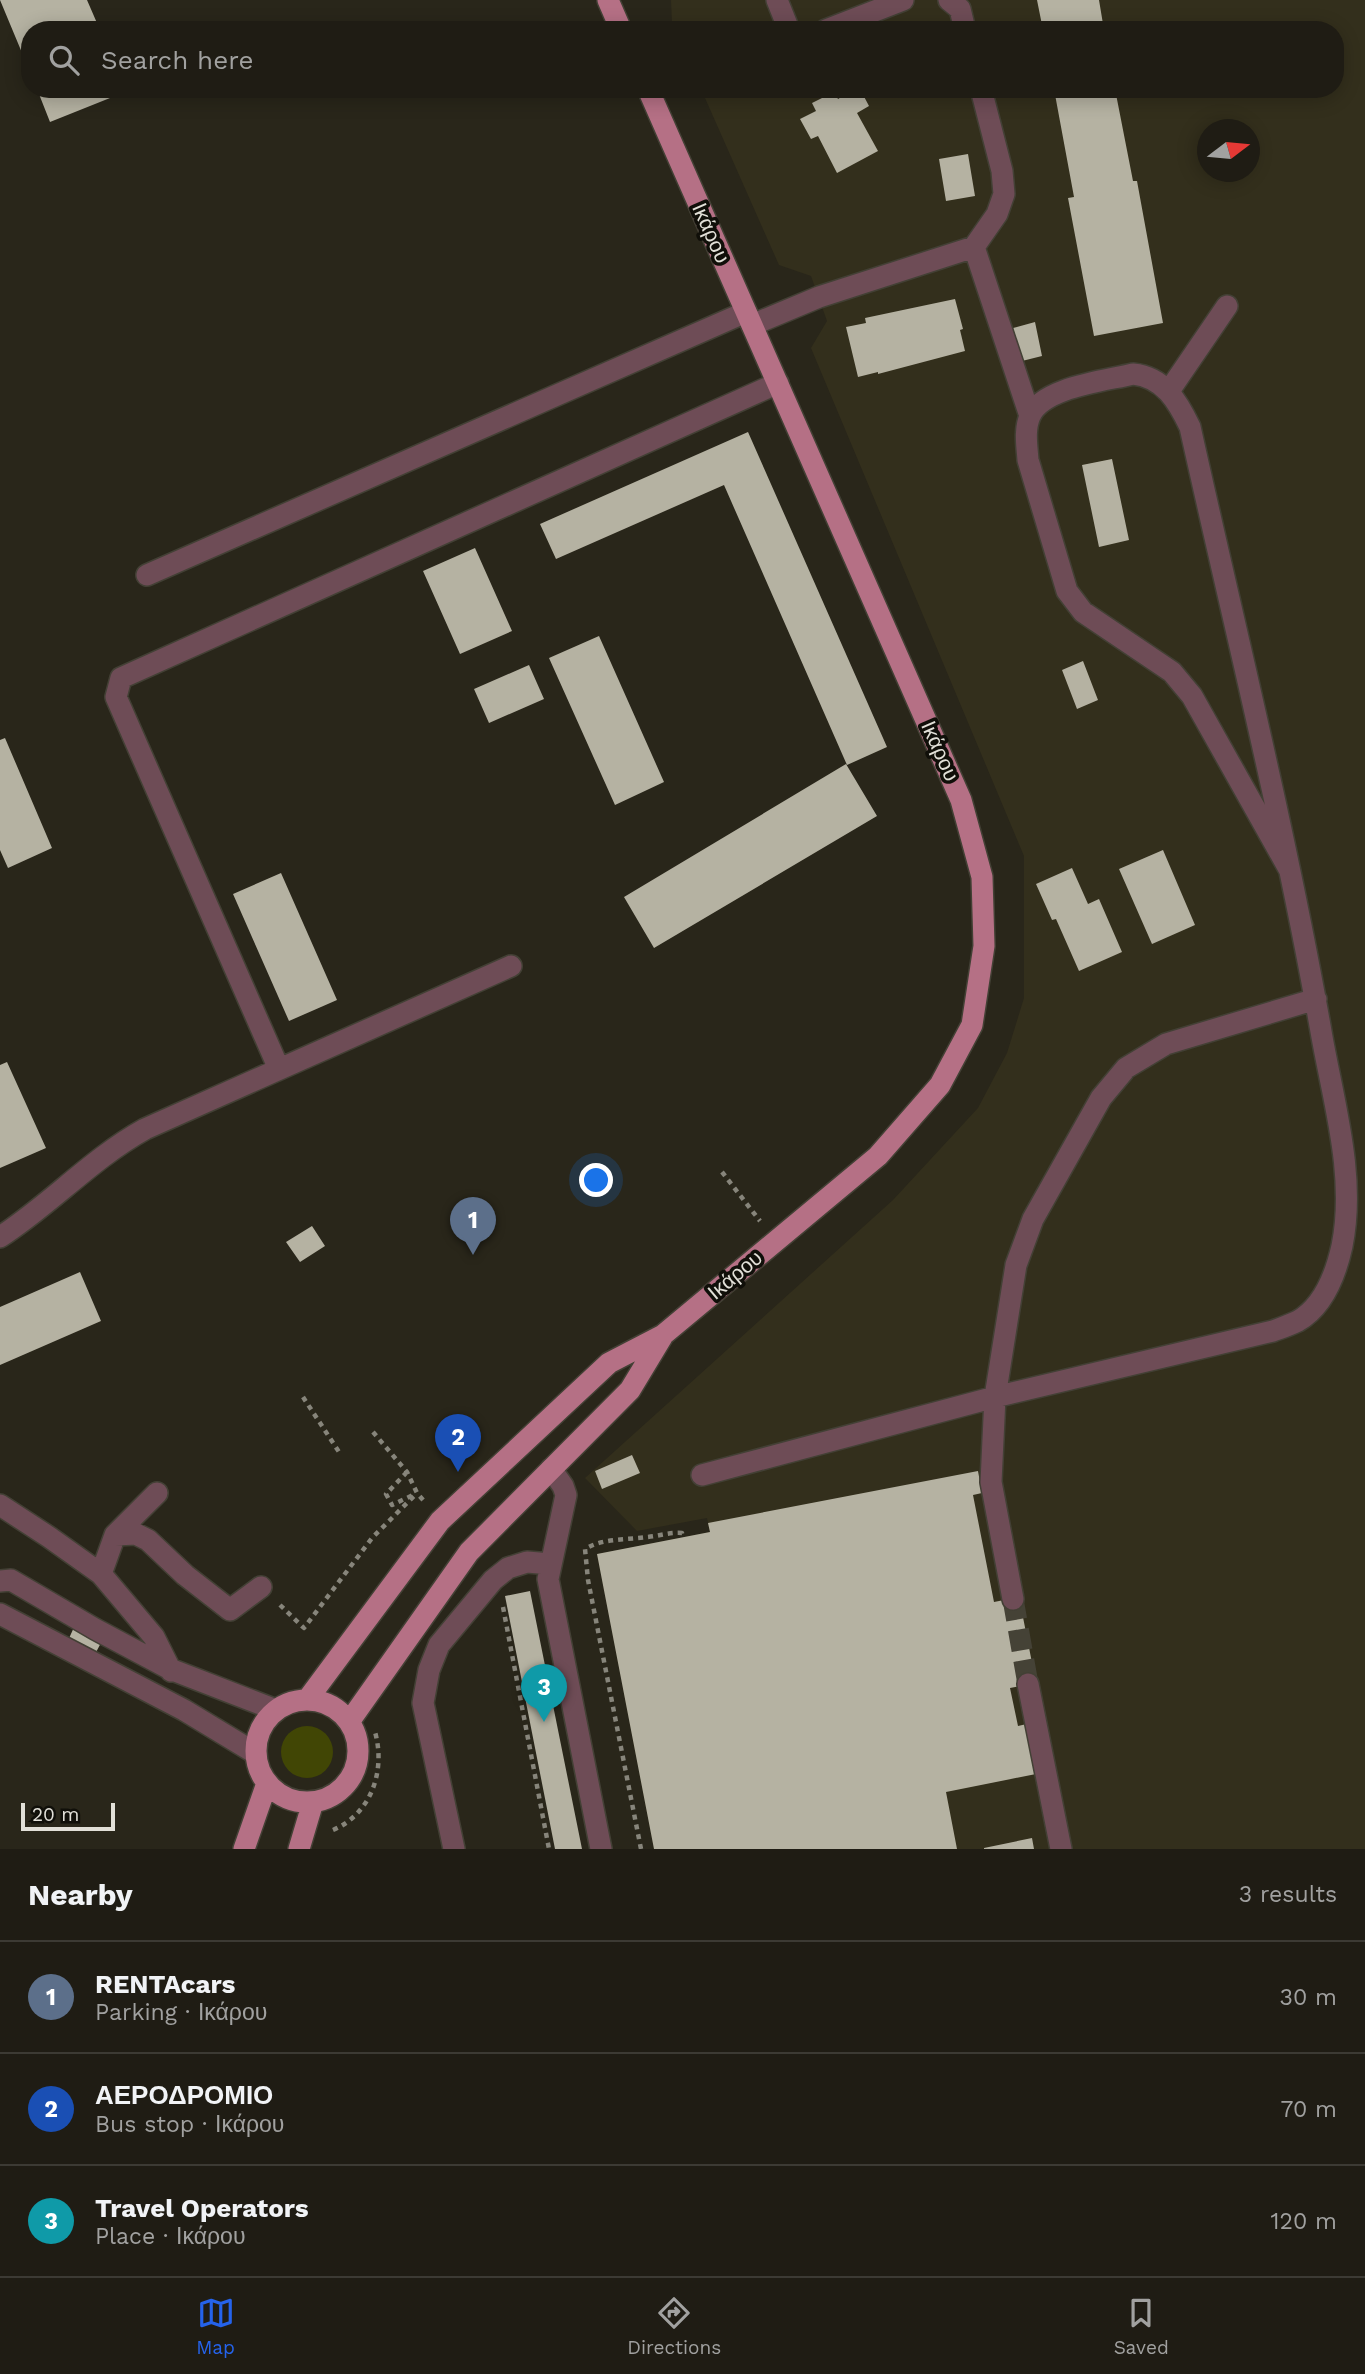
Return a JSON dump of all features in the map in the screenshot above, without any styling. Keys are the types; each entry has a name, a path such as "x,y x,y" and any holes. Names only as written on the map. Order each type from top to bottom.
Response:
{"main road":[{"path":"608,0 617,21"},
{"name":"Ικάρου","path":"307,1700 440,1521 608,1363 663,1335 878,1156 940,1085 972,1025 984,947 982,877 961,800 652,98"},
{"name":"Ικάρου","path":"349,1722 469,1552 630,1390 663,1335"},
{"path":"307,1700 323,1702 337,1710 349,1722 356,1738 358,1755 354,1772 344,1787 330,1797 313,1802 296,1802 280,1795 267,1783 259,1769 255,1753 265,1722 276,1710 291,1702 307,1700"},
{"path":"244,1849 267,1783"},
{"path":"299,1849 313,1802"}],"lane":[{"path":"777,0 785,21"},
{"path":"849,21 903,0"},
{"path":"949,0 960,9 963,21"},
{"path":"147,575 749,318 974,247 997,214 1004,194 1002,171 983,98"},
{"path":"974,247 1030,416 1026,438 1028,460 1067,591 1083,612 1172,671 1192,695 1289,869"},
{"path":"1169,391 1227,306"},
{"path":"702,1475 995,1397 1273,1331 1299,1321 1318,1303 1335,1273 1343,1243 1346,1171 1316,999 1289,869 1190,427 1169,391 1159,382 1144,375 1133,374 1064,390 1047,399 1030,416"},
{"path":"279,1069 116,697 121,678 778,383"},
{"path":"0,1237 127,1139 165,1119 511,966"},
{"path":"1013,1599 991,1482 995,1397 1016,1265 1033,1219 1101,1098 1126,1068 1166,1044 1316,999"},
{"path":"551,1469 566,1495 548,1579 601,1849"},
{"path":"101,1574 115,1535 157,1493"},
{"path":"0,1505 101,1574 154,1637 170,1669 184,1710"},
{"path":"115,1535 136,1534 148,1540 185,1575 230,1610 261,1587"},
{"path":"454,1849 423,1703 429,1670 439,1645 493,1580 508,1568 527,1562 551,1564"},
{"path":"0,1581 12,1580 170,1669 276,1710"},
{"path":"0,1614 184,1710 255,1753"},
{"path":"1028,1684 1061,1849"}],"path":[{"path":"722,1172 776,1241"},
{"path":"303,1397 341,1455"},
{"path":"373,1432 407,1472 417,1493"},
{"path":"407,1472 386,1494 392,1505 417,1493"},
{"path":"261,1587 304,1628 372,1538 417,1493"},
{"path":"641,1849 588,1580 585,1549 594,1544 676,1532 682,1533 683,1538"},
{"path":"493,1580 502,1603 550,1849"}],"shaded area":[{"path":"671,0 1365,0 1365,1849 654,1849 597,1554 710,1532 707,1518 637,1531 585,1478 893,1200 978,1108 1007,1053 1024,998 1024,856 811,348 827,321 811,276 779,265 705,98 1344,98 1344,21 672,21"}],"green space":[{"path":"307,1726 326,1733 333,1752 326,1771 307,1778 288,1771 281,1752 288,1733"}],"building":[{"path":"0,0 87,0 96,21 21,21 21,50"},
{"path":"1037,0 1099,0 1102,21 1041,21"},
{"path":"41,98 110,98 50,122"},
{"path":"822,98 865,98 869,106 857,113 878,151 837,173 818,136 811,139 800,119 816,111 812,103"},
{"path":"1056,98 1117,98 1133,181 1137,181 1163,323 1094,336 1068,198 1074,197"},
{"path":"968,154 975,196 946,201 939,159"},
{"path":"955,299 963,329 960,330 965,351 858,377 846,327 866,323 865,318"},
{"path":"1035,322 1042,356 1022,361 1013,328"},
{"path":"748,432 887,747 847,765 724,485 556,559 540,524"},
{"path":"1112,459 1129,540 1099,547 1082,465"},
{"path":"475,548 512,631 460,654 423,571"},
{"path":"599,636 664,782 615,805 549,658"},
{"path":"1083,661 1098,700 1077,709 1062,670"},
{"path":"529,665 544,699 489,723 474,689"},
{"path":"5,738 52,848 8,868 0,850 0,740"},
{"path":"846,764 877,816 654,948 624,897"},
{"path":"1163,850 1195,925 1152,944 1119,869"},
{"path":"1072,868 1088,904 1099,899 1122,952 1079,971 1056,919 1052,920 1036,884"},
{"path":"281,873 337,1000 289,1021 233,894"},
{"path":"7,1062 46,1148 0,1168 0,1065"},
{"path":"312,1226 325,1246 300,1262 286,1242"},
{"path":"80,1272 101,1321 0,1365 0,1307"},
{"path":"632,1455 640,1473 602,1489 595,1471"},
{"path":"978,1471 982,1493 973,1495 994,1602 1019,1597 1036,1683 1010,1688 1018,1726 1031,1723 1041,1773 946,1792 957,1849 654,1849 597,1554 710,1532 708,1523"},
{"path":"530,1591 582,1849 555,1849 505,1596"},
{"path":"75,1625 103,1639 93,1658 66,1645"},
{"path":"1032,1838 1034,1849 984,1849 984,1848"}],"tunnel":[{"path":"1013,1599 1028,1684"}],"place":[{"name":"RENTAcars","path":"473,1255"},
{"name":"ΑΕΡΟΔΡΟΜΙΟ","path":"458,1472"},
{"name":"Travel Operators","path":"544,1722"}]}
